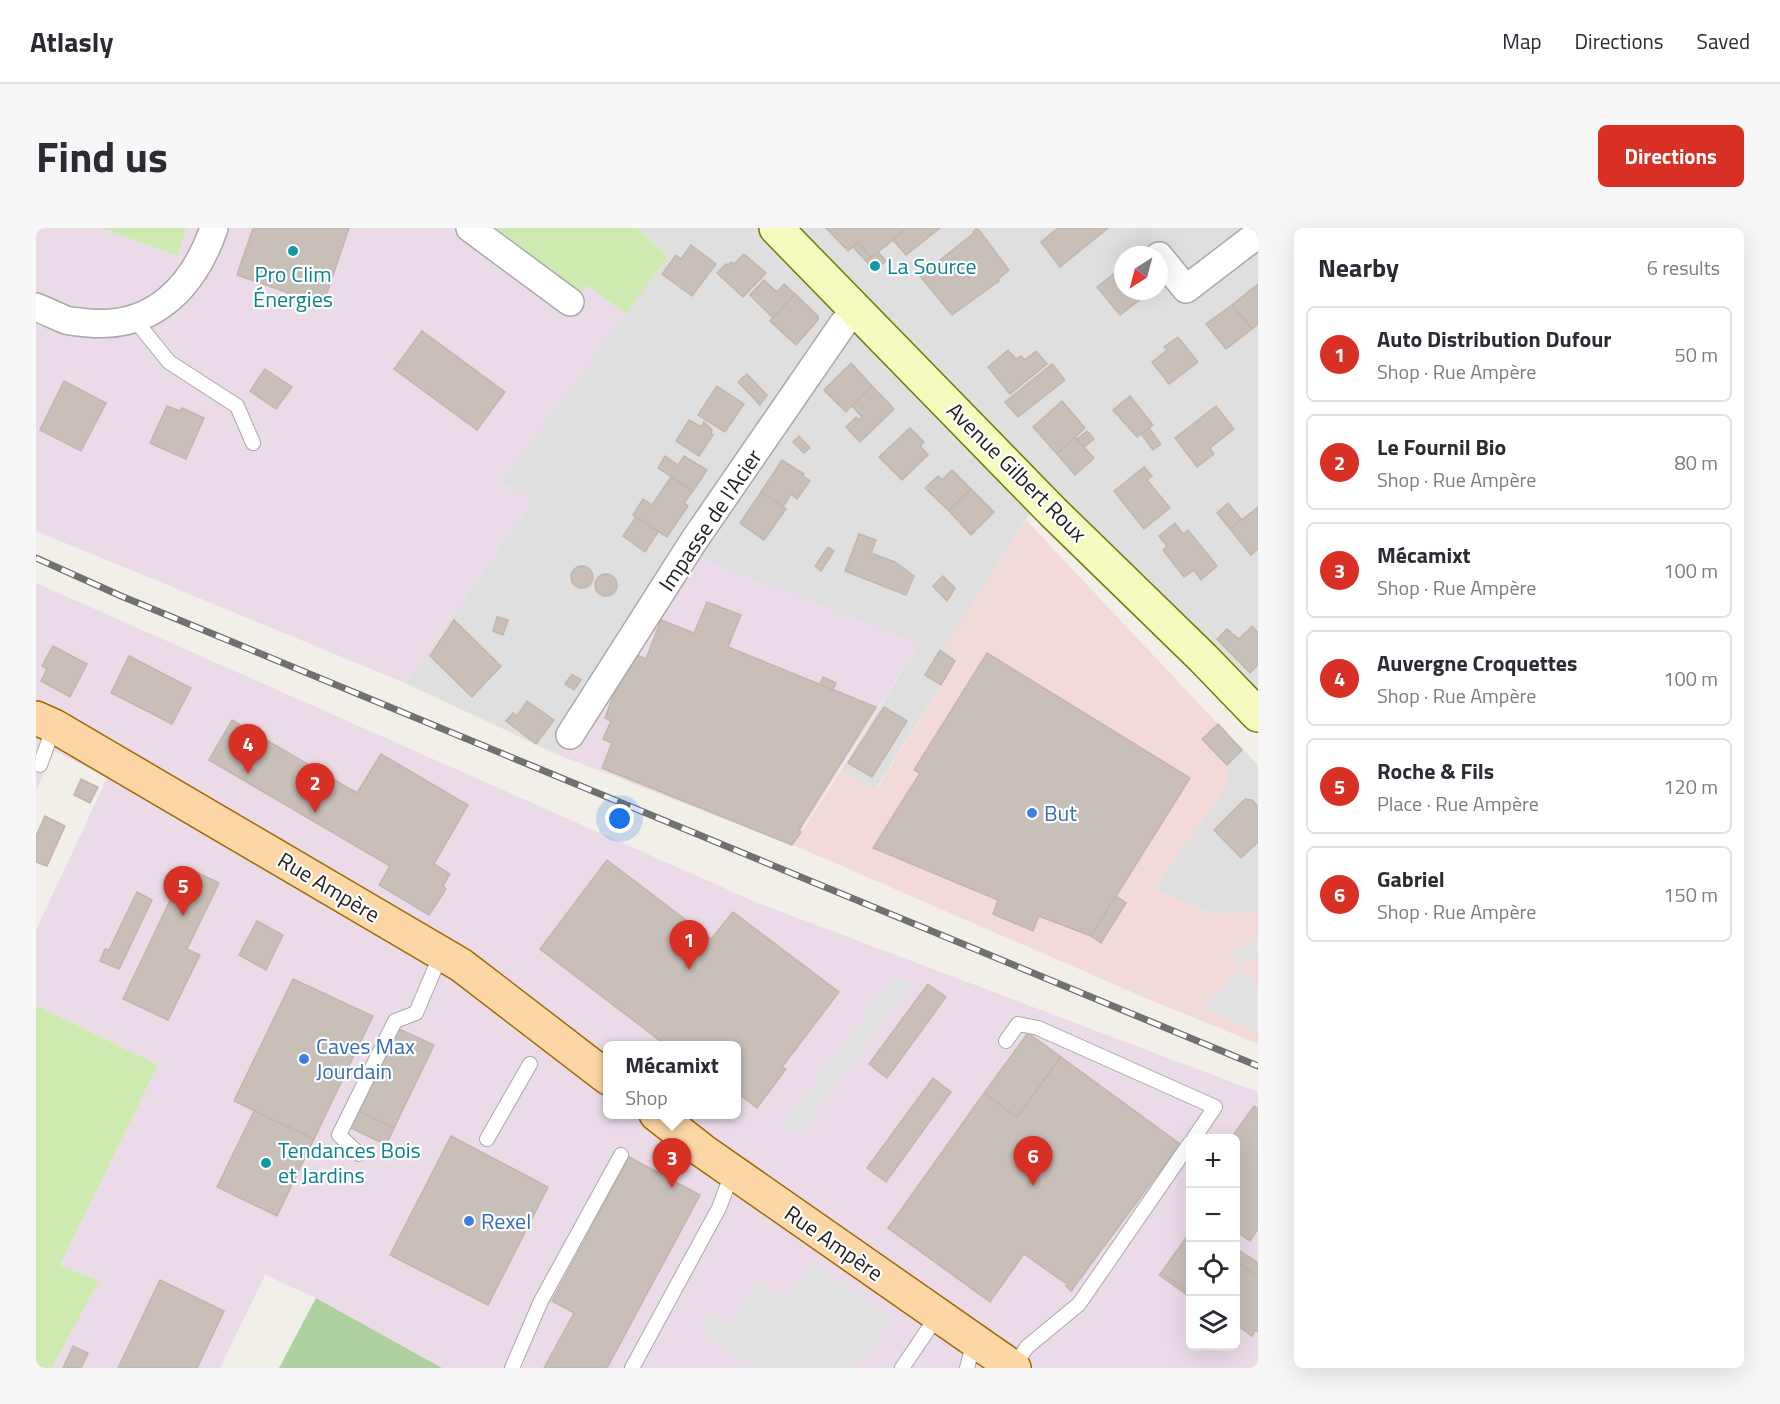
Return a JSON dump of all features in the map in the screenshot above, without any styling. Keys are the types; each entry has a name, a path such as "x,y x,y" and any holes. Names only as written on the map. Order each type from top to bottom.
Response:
{"main road":[{"name":"Avenue Gilbert Roux","path":"776,228 1053,512 1255,705"},
{"name":"Rue Ampère","path":"45,722 461,966 603,1074"},
{"name":"Rue Ampère","path":"663,1119 938,1315 971,1354 1013,1368"}],"street":[{"path":"36,307 68,321 104,324 135,320 170,300 197,267 214,228"},
{"path":"470,228 570,302"},
{"path":"1168,267 1186,289 1258,234"},
{"name":"Impasse de l'Acier","path":"570,735 690,547 843,324 856,309"}],"lane":[{"path":"135,320 169,362 237,406 253,443"},
{"path":"37,767 45,722"},
{"path":"359,1154 339,1136 395,1021 416,1012 441,954"},
{"path":"1006,1041 1018,1024 1038,1028 1215,1107 1197,1134"},
{"path":"487,1139 530,1064"},
{"path":"1013,1368 1027,1347 1079,1304 1186,1150"},
{"path":"512,1368 542,1301 621,1155"},
{"path":"632,1368 719,1208 733,1171"},
{"path":"902,1368 938,1315"}],"shaded area":[{"path":"36,228 102,228 177,256 187,228 495,228 580,292 587,284 626,314 501,481 532,502 405,683 36,531"},
{"path":"636,228 1258,228 1258,715 1040,497 945,648 958,659 875,790 841,770 919,643 570,735 556,754 405,683 532,502 501,481 668,256"},
{"path":"1026,520 1218,724 1203,739 1227,765 1228,784 1154,889 1213,914 1252,912 1258,908 1258,1044 1148,999 793,845 841,770 876,790 958,659 944,648"},
{"path":"686,552 919,643 792,845 556,754"},
{"path":"36,583 758,903 1258,1092 1258,1368 442,1368 316,1298 265,1275 220,1368 52,1368 99,1281 60,1265 158,1065 36,1005 36,930 107,778 55,751 36,791"},
{"path":"1218,724 1258,765 1258,908 1252,912 1213,914 1154,889 1228,784 1202,739"},
{"path":"1258,936 1258,956 1241,966 1231,952"},
{"path":"1240,968 1258,987 1258,1033 1203,1008"},
{"path":"894,978 914,981 802,1130 779,1127"},
{"path":"812,1262 892,1318 882,1335 853,1368 753,1368 699,1331 710,1312 727,1325 757,1280 785,1301"}],"green space":[{"path":"102,228 187,228 177,256"},
{"path":"495,228 636,228 668,256 626,314 587,285 581,292"},
{"path":"36,1005 158,1065 60,1265 99,1281 52,1368 36,1368"},
{"path":"316,1298 442,1368 279,1368"}],"building":[{"name":"Pro Clim Énergies","path":"253,228 349,228 323,305 237,275"},
{"path":"826,228 904,228 905,230 871,258 858,242 848,251"},
{"path":"907,228 940,228 906,255 893,240"},
{"path":"1058,228 1108,228 1060,267 1041,242"},
{"path":"976,229 1009,270 998,279 999,281 952,315 920,276"},
{"path":"858,242 871,258 866,261 853,247"},
{"path":"691,245 716,264 692,296 662,274 676,255 681,259"},
{"name":"La Source","path":"878,252 886,261 874,271 866,261"},
{"path":"744,254 766,273 743,297 717,273 726,264 731,262 734,264"},
{"path":"1114,274 1114,300 1140,300 1120,315 1097,287"},
{"path":"764,280 777,292 784,284 795,294 773,318 750,295"},
{"path":"1258,284 1258,324 1252,329 1232,305"},
{"path":"795,294 818,316 818,320 796,345 770,321"},
{"path":"1232,305 1252,329 1226,349 1206,324"},
{"path":"422,331 505,392 477,430 394,369"},
{"path":"1178,337 1198,362 1169,384 1152,362 1167,350 1164,347"},
{"path":"1008,350 1016,359 1021,356 1025,360 1036,351 1047,364 1010,394 988,367"},
{"path":"851,363 872,386 846,412 824,390"},
{"path":"1052,364 1065,380 1018,417 1005,402"},
{"path":"265,369 292,387 276,409 250,391"},
{"path":"747,374 767,395 760,405 738,382"},
{"path":"64,381 106,403 81,451 40,430"},
{"path":"717,386 744,404 725,432 698,415"},
{"path":"872,386 894,409 860,442 846,427 856,417 859,420 862,417 852,406"},
{"path":"1130,396 1153,425 1137,437 1113,410"},
{"path":"1062,401 1085,428 1057,454 1033,427"},
{"path":"167,406 180,411 182,408 204,418 186,459 150,443"},
{"path":"1216,406 1234,429 1210,448 1214,454 1197,467 1175,438"},
{"path":"689,420 701,427 704,422 712,430 713,435 699,456 676,441"},
{"path":"910,428 924,442 920,446 928,455 902,480 879,457"},
{"path":"1149,428 1161,444 1153,450 1141,434"},
{"path":"1087,431 1094,439 1084,447 1077,439"},
{"path":"799,436 810,448 804,453 793,442"},
{"path":"1075,437 1094,458 1075,475 1057,454"},
{"path":"665,456 678,465 684,456 707,470 693,491 658,468"},
{"path":"782,460 804,474 803,476 810,481 797,499 791,494 783,507 761,492"},
{"path":"1144,467 1152,476 1147,480 1170,508 1144,529 1114,491"},
{"path":"952,470 971,489 949,511 925,488 938,476 942,480"},
{"path":"671,477 693,491 684,503 688,506 667,537 633,515 643,499 652,505"},
{"path":"971,489 994,512 971,535 949,511"},
{"path":"761,492 786,509 764,540 740,523"},
{"path":"1228,503 1242,520 1230,529 1217,513"},
{"path":"1258,507 1258,549 1251,555 1230,529"},
{"path":"636,517 658,532 645,552 623,536"},
{"path":"1175,523 1183,534 1188,530 1217,566 1201,580 1194,570 1184,577 1163,550 1167,546 1159,536"},
{"path":"859,534 876,540 871,553 895,562 914,576 906,595 845,571"},
{"path":"828,547 834,551 821,571 815,566"},
{"path":"582,566 590,569 593,577 590,585 582,588 574,585 571,577 574,569"},
{"path":"606,574 614,577 617,585 614,593 606,596 598,593 595,585 598,577"},
{"path":"943,576 955,588 947,601 933,586"},
{"path":"707,602 741,615 728,647 876,707 799,830 801,832 792,845 602,768 612,743 603,739 611,721 605,718 620,677 635,654 646,659 661,620 694,633"},
{"path":"497,617 508,620 503,635 493,631"},
{"path":"454,620 501,666 472,697 430,656"},
{"path":"1252,626 1258,633 1258,665 1250,673 1217,639 1227,629 1239,639"},
{"path":"53,646 87,664 70,697 41,681 47,669 42,666"},
{"path":"940,650 955,661 941,685 925,675"},
{"name":"But","path":"987,653 1190,778 1091,936 1039,916 1033,931 993,914 998,900 873,848 920,773 914,770"},
{"path":"129,656 191,688 172,724 111,693"},
{"path":"572,674 581,680 574,690 565,684"},
{"path":"823,677 836,683 833,690 820,684"},
{"path":"527,701 554,720 536,744 506,721 513,713 517,716"},
{"path":"884,707 907,721 872,777 848,763"},
{"path":"232,720 357,793 381,754 468,805 434,864 450,874 443,886 446,889 429,915 379,885 390,866 209,760"},
{"path":"1218,724 1242,750 1227,765 1202,739"},
{"path":"81,779 98,787 90,803 74,795"},
{"path":"1245,799 1252,800 1258,807 1258,842 1241,858 1214,830"},
{"path":"45,816 65,826 47,866 36,862 36,836"},
{"path":"607,860 711,939 733,912 839,992 782,1067 786,1069 757,1108 741,1096 741,1041 660,1041 540,949"},
{"path":"186,867 219,883 187,949 200,955 168,1020 123,999"},
{"path":"137,892 152,900 119,969 100,961 105,949 109,950"},
{"path":"1116,896 1126,903 1101,943 1091,936"},
{"path":"257,921 283,935 266,970 239,955"},
{"name":"Caves Max Jourdain","path":"293,979 373,1016 314,1139 234,1101"},
{"path":"928,984 946,997 887,1078 869,1064"},
{"path":"397,1028 434,1045 394,1128 358,1111"},
{"path":"1028,1033 1061,1057 1017,1117 984,1093"},
{"path":"1061,1057 1180,1144 1071,1291 1066,1286 1068,1285 1024,1254 990,1302 888,1228 984,1093 1017,1117"},
{"path":"933,1078 951,1092 886,1182 867,1168"},
{"path":"1254,1106 1258,1109 1258,1229 1250,1241 1240,1234 1240,1134 1234,1134"},
{"name":"Tendances Bois et Jardins","path":"254,1111 314,1139 277,1216 217,1187"},
{"path":"359,1111 394,1128 386,1145 351,1128"},
{"name":"Rexel","path":"451,1136 548,1187 488,1305 390,1255"},
{"path":"629,1157 700,1195 607,1368 544,1368 574,1313 552,1301"},
{"path":"1186,1238 1186,1291 1161,1273"},
{"path":"1240,1251 1258,1263 1258,1277 1240,1264"},
{"path":"1240,1264 1258,1277 1258,1332 1255,1330 1252,1336 1240,1327"},
{"path":"1161,1273 1186,1291 1186,1294 1159,1275"},
{"path":"160,1280 224,1311 197,1368 118,1368"},
{"path":"73,1346 88,1353 81,1368 63,1368"}],"railway":[{"path":"36,558 121,596 1258,1066"}],"place":[{"name":"Pro Clim Énergies","path":"293,251"},
{"name":"La Source","path":"875,266"},
{"name":"Auvergne Croquettes","path":"248,774"},
{"name":"Le Fournil Bio","path":"315,813"},
{"name":"But","path":"1032,813"},
{"name":"Roche & Fils","path":"183,916"},
{"name":"Auto Distribution Dufour","path":"689,970"},
{"name":"Caves Max Jourdain","path":"304,1059"},
{"name":"Tendances Bois et Jardins","path":"266,1163"},
{"name":"Gabriel","path":"1033,1186"},
{"name":"Mécamixt","path":"672,1188"},
{"name":"Rexel","path":"469,1221"}]}
